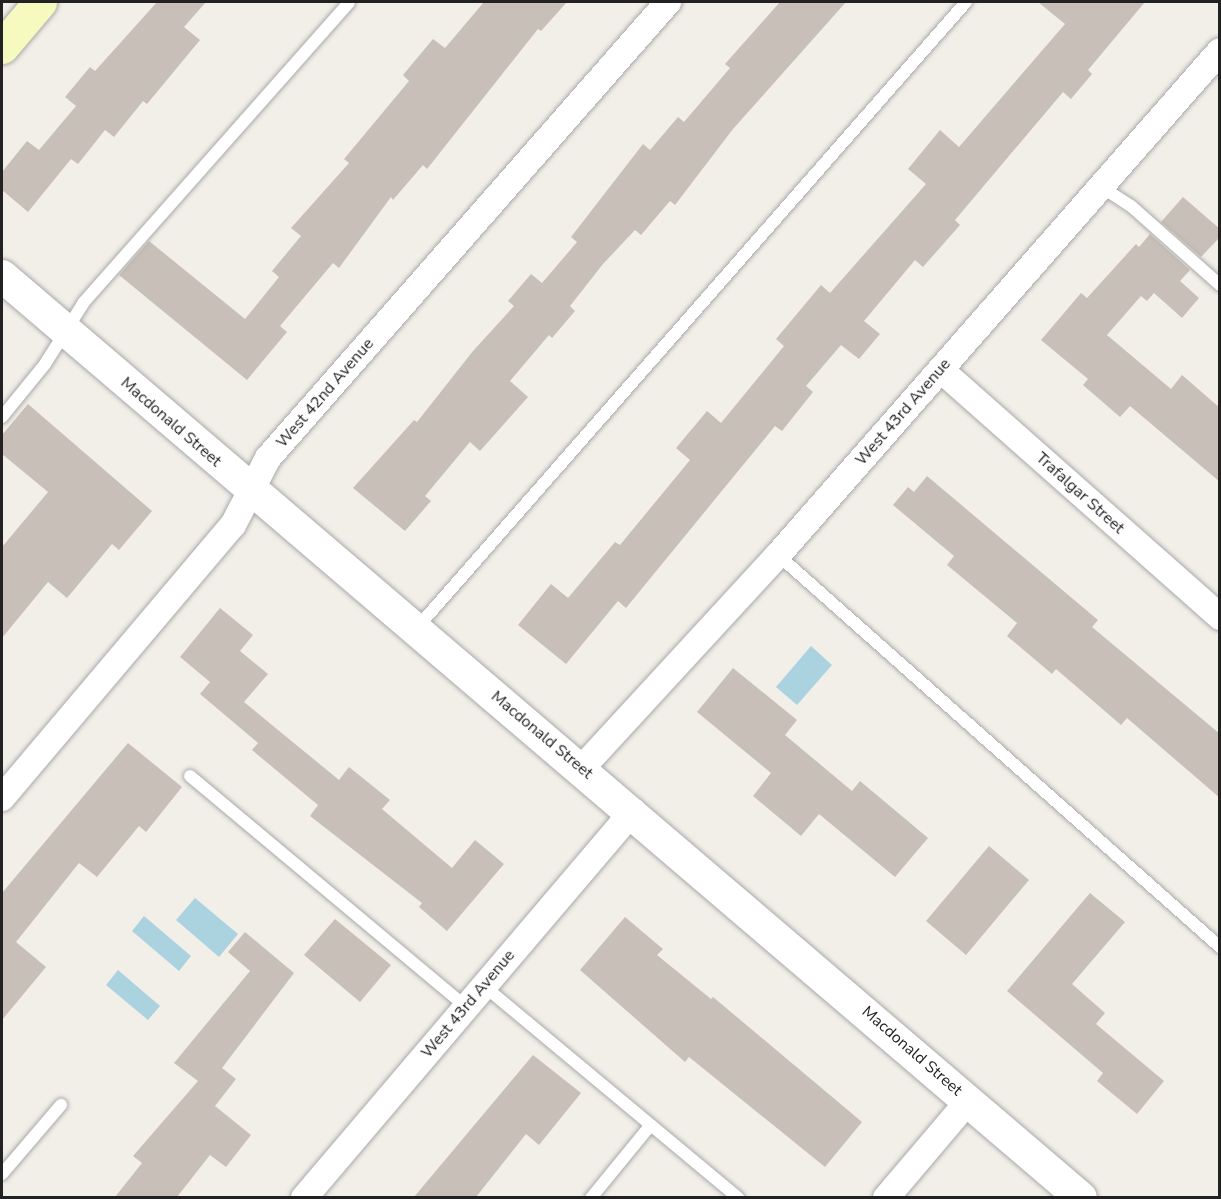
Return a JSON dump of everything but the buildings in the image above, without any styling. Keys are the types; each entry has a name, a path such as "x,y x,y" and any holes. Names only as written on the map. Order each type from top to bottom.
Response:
{"main road":[{"path":"2,47 40,2"}],"street":[{"name":"West 42nd Avenue","path":"2,798 233,525 271,455 668,2"},
{"name":"West 43rd Avenue","path":"582,768 778,555 1220,51"},
{"name":"Macdonald Street","path":"2,276 251,491 633,811 1081,1197"},
{"name":"Trafalgar Street","path":"941,370 1220,617"},
{"name":"West 43rd Avenue","path":"304,1197 633,811"},
{"path":"886,1197 969,1100"}],"lane":[{"path":"2,417 45,364 84,302 349,2"},
{"path":"416,629 966,2"},
{"path":"1100,186 1131,206 1220,285"},
{"path":"778,555 1220,947"},
{"path":"190,776 466,1008"},
{"path":"484,986 738,1197"},
{"path":"2,1174 61,1105"},
{"path":"591,1197 650,1126"}],"water":[{"path":"811,646 832,665 797,705 776,687"},
{"path":"195,898 238,934 219,957 176,920"},
{"path":"144,916 191,956 179,971 132,931"},
{"path":"118,970 160,1006 148,1020 106,985"}]}
